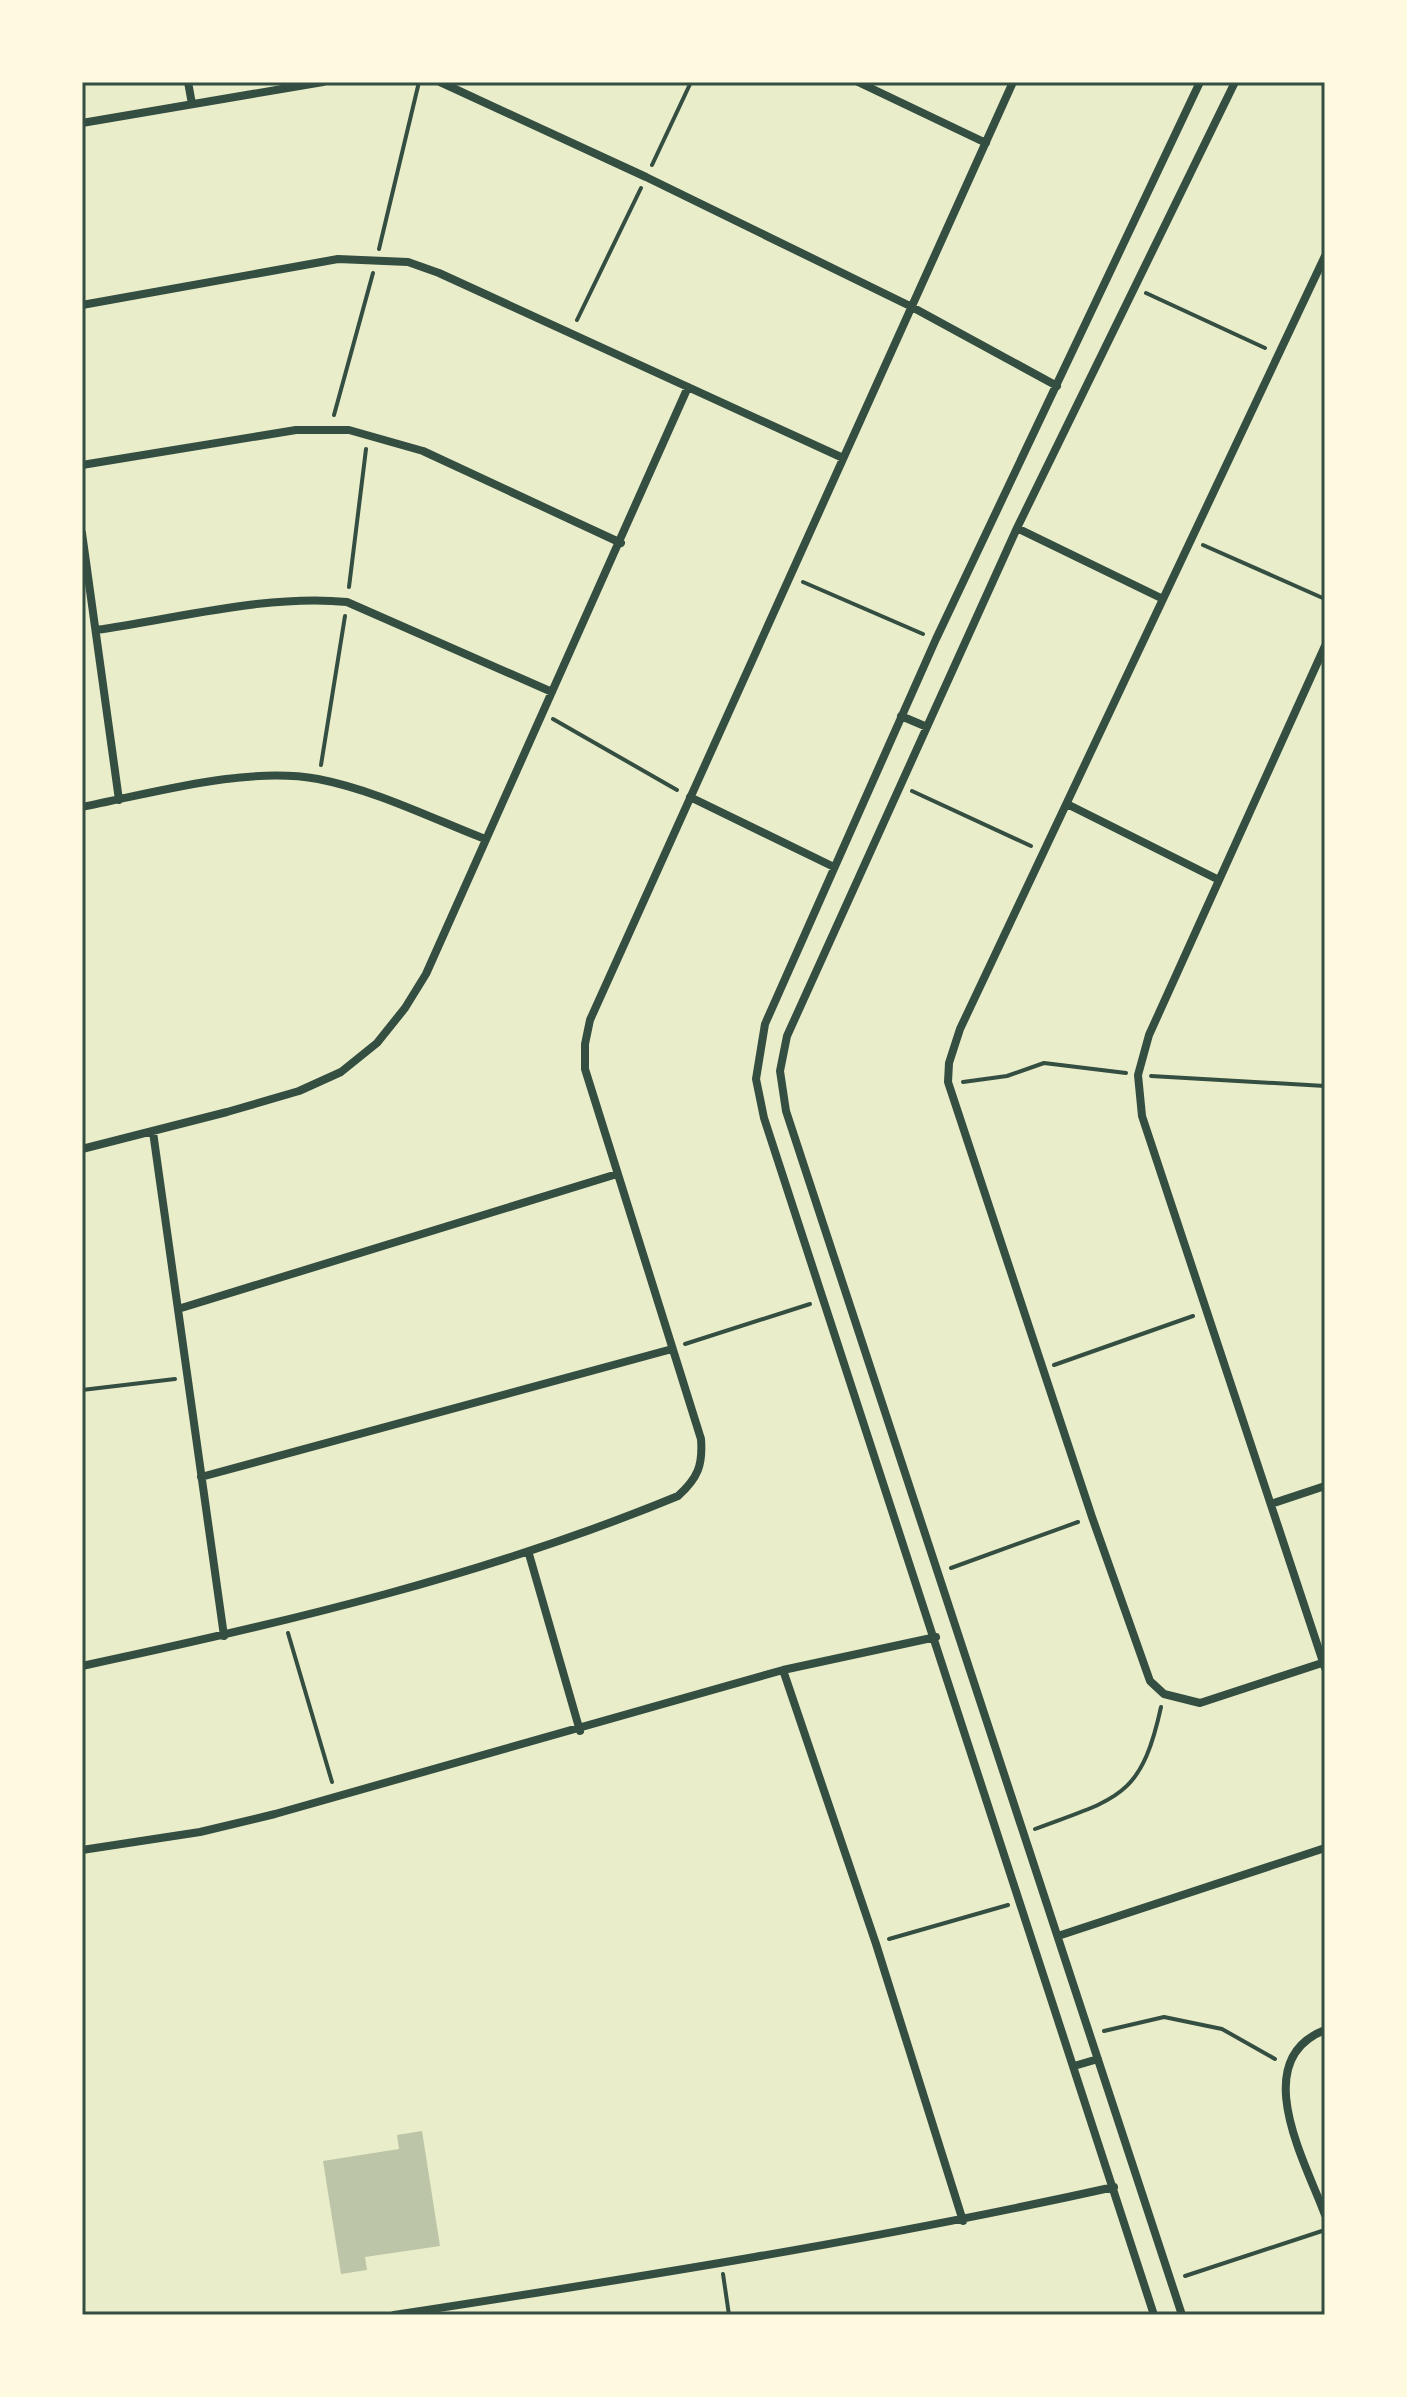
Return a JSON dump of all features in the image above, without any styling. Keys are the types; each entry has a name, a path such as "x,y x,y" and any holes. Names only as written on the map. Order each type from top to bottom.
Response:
{"street":[{"path":"188,82 192,104"},
{"path":"82,123 323,82"},
{"path":"440,82 646,177 912,307 1057,386"},
{"path":"858,82 986,143"},
{"path":"82,1666 224,1636 529,1554 678,1496 694,1481 703,1461 701,1439 588,1081 585,1044 598,999 1013,82"},
{"path":"1154,2315 936,1637 764,1118 756,1079 765,1024 901,716 1200,82"},
{"path":"1182,2315 786,1111 780,1071 787,1036 1017,528 1137,289 1235,82"},
{"path":"1324,651 1149,1035 1138,1075 1142,1116 1324,1664 1200,1703 1164,1694 1150,1681 1142,1663 948,1082 953,1045 1325,256"},
{"path":"82,305 325,261 377,258 408,262 439,273 843,458"},
{"path":"82,1149 299,1091 341,1072 377,1043 426,974 621,543 688,387"},
{"path":"82,465 296,430 349,430 423,451 621,543"},
{"path":"1017,528 1163,599"},
{"path":"82,533 119,800"},
{"path":"96,630 315,599 347,602 552,692"},
{"path":"901,716 927,727"},
{"path":"82,807 257,777 290,776 355,789 485,839"},
{"path":"690,797 834,867"},
{"path":"1067,804 1219,880"},
{"path":"153,1132 224,1636"},
{"path":"178,1309 617,1174"},
{"path":"201,1477 672,1349"},
{"path":"1271,1504 1325,1486"},
{"path":"529,1554 580,1731"},
{"path":"82,1850 200,1832 580,1731 783,1670 936,1637"},
{"path":"783,1670 876,1944 963,2221"},
{"path":"1058,1936 1325,1848"},
{"path":"1325,2030 1300,2046 1287,2067 1284,2092 1289,2119 1325,2215"},
{"path":"1074,2066 1098,2059"},
{"path":"394,2315 721,2265 963,2221 1114,2187"}],"path":[{"path":"571,333 691,82"},
{"path":"1137,289 1278,354"},
{"path":"1191,540 1325,599"},
{"path":"789,576 936,639"},
{"path":"543,713 690,797"},
{"path":"900,785 1045,852"},
{"path":"672,1349 824,1299"},
{"path":"1042,1369 1207,1312"},
{"path":"82,1390 188,1377"},
{"path":"937,1573 1092,1517"},
{"path":"284,1619 336,1798"},
{"path":"1022,1834 1114,1799 1133,1783 1147,1762 1164,1694"},
{"path":"876,1944 1020,1901"},
{"path":"1090,2035 1164,2017 1222,2029 1253,2043 1287,2067"},
{"path":"1172,2281 1325,2230"},
{"path":"721,2265 729,2315"}],"building":[{"path":"422,2131 440,2246 365,2257 367,2270 341,2274 323,2161 399,2149 397,2135"}]}
